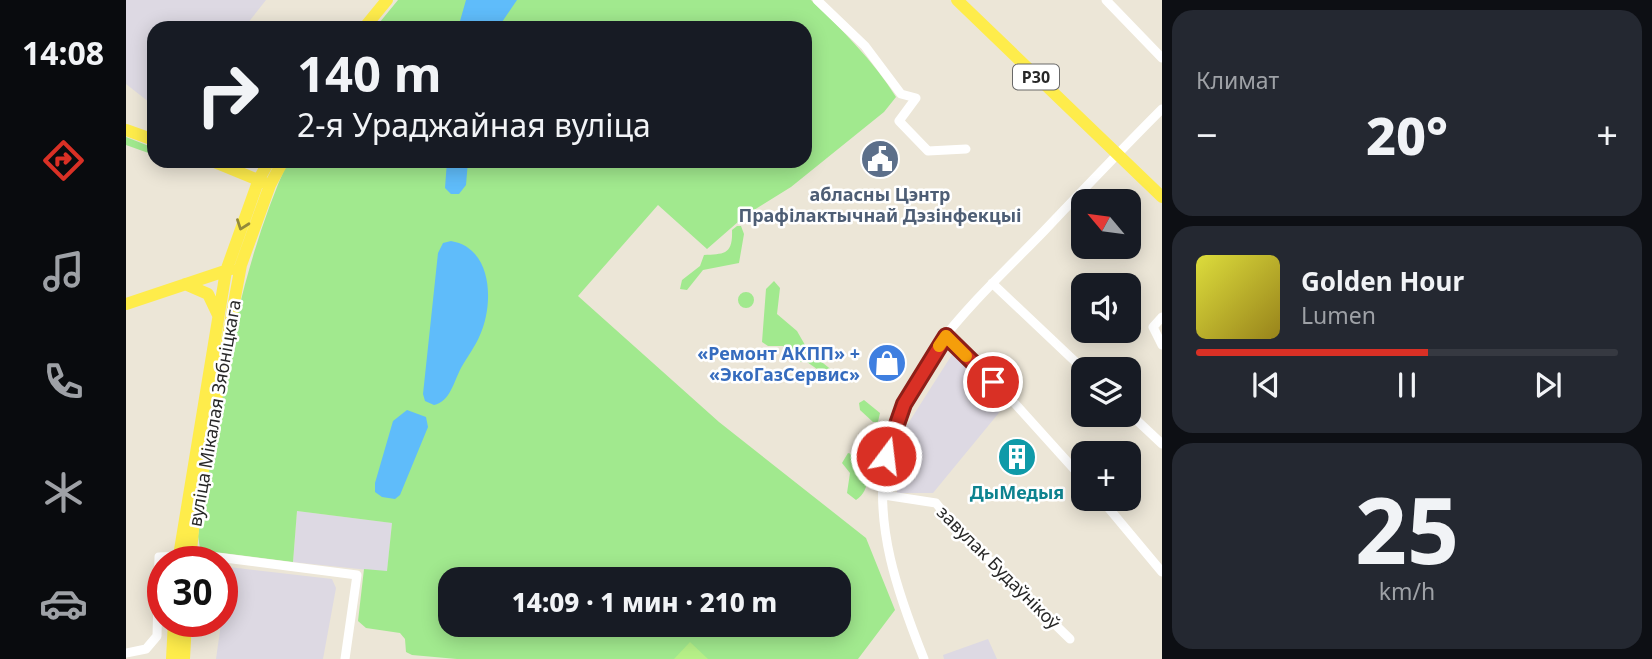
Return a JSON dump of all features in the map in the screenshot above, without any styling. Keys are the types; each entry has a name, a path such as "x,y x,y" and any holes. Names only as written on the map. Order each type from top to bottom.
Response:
{"main road":[{"path":"370,21 387,0"},
{"name":"Р30","path":"957,0 1162,197"},
{"path":"126,130 147,138"},
{"path":"229,168 264,182"},
{"path":"264,182 267,168"},
{"path":"264,182 277,168"},
{"name":"вуліца Мікалая Зябніцкага","path":"186,546 241,265 264,182"},
{"name":"вуліца Мікалая Зябніцкага","path":"186,546 226,271 264,182"},
{"path":"126,304 241,265"},
{"path":"185,284 208,294 216,305 218,316"},
{"path":"173,659 174,637"},
{"path":"184,659 185,637"}],"street":[{"path":"817,0 865,46 901,94 916,97 899,121 928,151 966,149"},
{"path":"1106,0 1162,58"},
{"path":"923,659 894,576 886,539 886,456 896,419 923,369 946,336 992,283 1162,109"},
{"path":"992,283 1071,358"},
{"path":"1161,318 1153,327 1162,345"},
{"path":"946,336 1009,397 1071,466"},
{"path":"1141,424 1162,444"},
{"name":"завулак Будаўнікоў","path":"884,495 936,503 956,528 1070,639"},
{"path":"1111,511 1162,572"},
{"path":"238,563 357,575 345,659"},
{"path":"126,653 146,649 157,637"}],"shaded area":[{"path":"126,0 266,0 250,21 147,21 147,100 126,84"},
{"path":"953,353 1007,403 933,493 897,493 897,465 901,444 906,437 902,433"},
{"path":"297,511 392,523 387,572 293,562"},
{"path":"238,568 332,579 336,588 323,659 216,659 219,637 238,637"},
{"path":"988,639 997,659 944,659 943,655"}],"green space":[{"path":"398,0 811,0 867,58 896,97 884,112 791,187 746,215 707,249 658,205 578,296 719,422 866,538 895,610 858,659 457,659 412,655 406,652 405,639 400,633 366,628 358,621 364,569 387,571 392,523 297,511 293,562 238,555 238,546 200,546 198,536 221,393 254,252 285,168 812,168 812,21 381,21"},
{"path":"126,137 147,145 147,152 126,145"},
{"path":"741,226 744,234 739,263 703,270 687,290 680,289 682,280 700,266 704,255 722,253 729,249 732,230"},
{"path":"774,281 780,288 777,314 797,331 809,352 833,371 831,379 807,362 791,362 783,346 768,346 762,342 766,289"},
{"path":"746,292 754,300 746,308 738,300"},
{"path":"864,400 880,413 878,422 873,422 860,410 859,403"},
{"path":"848,453 861,460 867,474 865,489 856,500 847,493 850,473 842,463"},
{"path":"690,642 708,659 674,659"}],"water":[{"path":"466,0 517,0 503,21 460,21"},
{"path":"446,168 467,168 466,185 459,194 451,194 445,188"},
{"path":"451,241 465,246 475,254 482,266 488,293 487,308 480,335 451,390 444,400 434,405 425,401 423,394 438,253 443,243"},
{"path":"407,410 426,417 428,427 400,495 395,499 382,497 375,492 375,483 393,421"}],"slow traffic":[{"path":"939,346 946,336 966,356"}],"place":[{"name":"абласны Цэнтр Прафілактычнай Дэзінфекцыі","path":"880,159"},
{"name":"«Ремонт АКПП» + «ЭкоГазСервис»","path":"887,363"},
{"name":"ДыМедыя","path":"1017,457"}],"route":[{"path":"886,456 896,419 923,369 946,336 993,382"}]}
